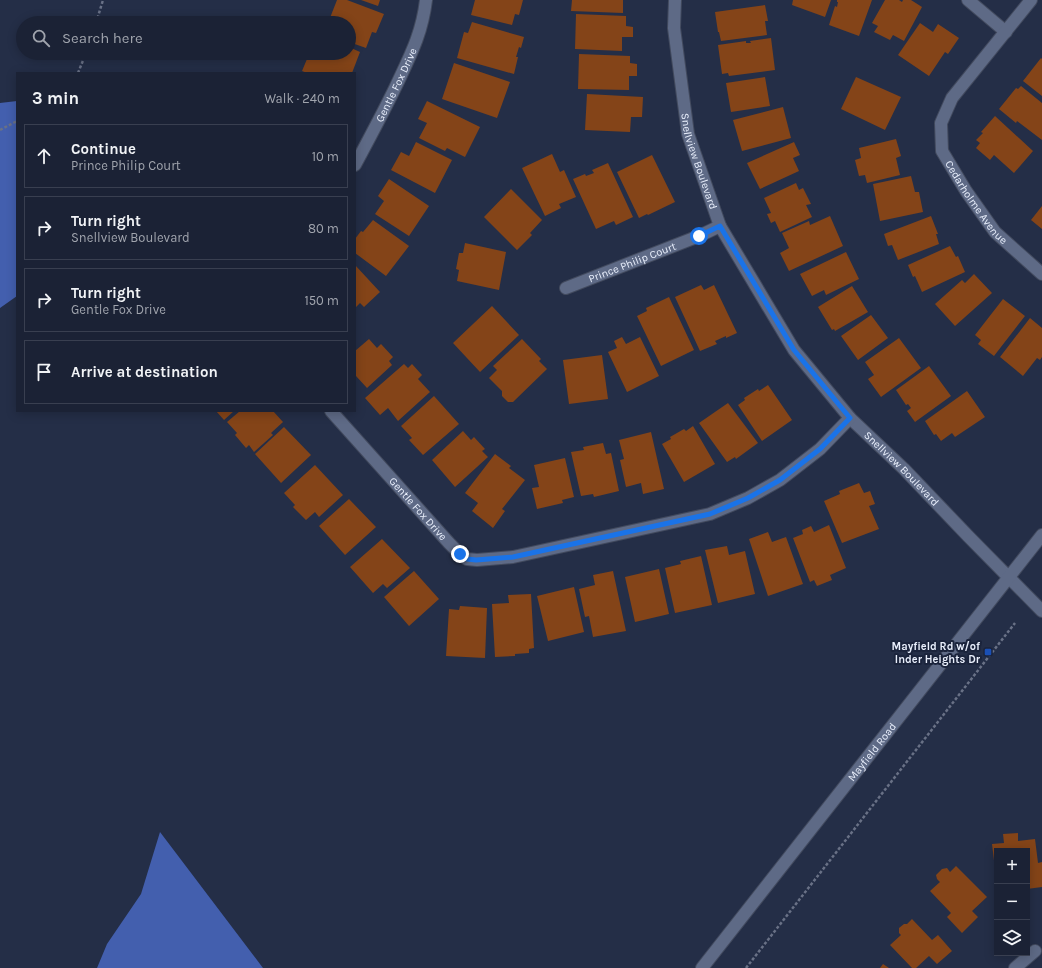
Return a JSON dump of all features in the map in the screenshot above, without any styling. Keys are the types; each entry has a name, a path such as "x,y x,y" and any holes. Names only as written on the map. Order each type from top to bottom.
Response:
{"street":[{"name":"Gentle Fox Drive","path":"356,163 378,124 415,47 421,28 426,0"},
{"name":"Snellview Boulevard","path":"675,0 674,28 688,134 720,226 794,350 850,418 904,469 1042,611"},
{"path":"968,0 1006,32"},
{"name":"Cedarholme Avenue","path":"1031,0 952,98 941,123 942,151 966,191 995,232 1042,274"},
{"name":"Prince Philip Court","path":"566,288 699,236 720,226"},
{"name":"Gentle Fox Drive","path":"332,412 449,543 467,559 476,560 513,557 710,514 748,498 780,480 820,449 850,418"},
{"name":"Mayfield Road","path":"702,968 1042,535"},
{"path":"1015,968 1035,951"}],"path":[{"path":"98,16 103,0"},
{"path":"78,72 83,60"},
{"path":"0,130 16,122"},
{"path":"746,968 1015,623"}],"shaded area":[{"path":"16,101 16,297 0,308 0,103"},
{"path":"160,832 263,968 97,968 107,944 141,894"}],"building":[{"path":"337,0 347,0 384,14 376,33 372,32 366,48 356,44 356,16 331,16"},
{"path":"361,0 380,0 378,6"},
{"path":"475,0 523,0 519,15 515,14 512,25 471,15"},
{"path":"572,0 623,0 623,13 571,11"},
{"path":"793,0 831,0 825,17 792,5"},
{"path":"837,0 872,0 859,36 829,25 835,6 837,7"},
{"path":"885,0 899,0 902,2 903,0 911,0 922,7 904,41 893,35 890,40 874,32 878,26 872,23"},
{"path":"765,5 768,21 765,21 767,35 721,41 715,12"},
{"path":"576,14 626,16 626,26 633,27 633,37 622,37 622,51 575,49"},
{"path":"472,22 524,37 521,48 519,47 516,57 518,57 514,74 457,58 464,32 468,33"},
{"path":"920,23 933,32 938,24 959,38 948,54 945,52 929,76 898,55"},
{"path":"771,38 775,70 729,76 728,73 722,74 718,45 746,41 746,43 751,43 750,41"},
{"path":"356,50 360,52 352,72 302,71 307,60 356,60"},
{"path":"579,54 630,56 630,63 637,64 637,76 629,76 629,90 578,89"},
{"path":"1041,58 1042,59 1042,96 1023,81"},
{"path":"454,63 510,82 497,118 442,99"},
{"path":"765,77 770,106 731,112 726,83"},
{"path":"856,77 901,97 885,130 841,109"},
{"path":"1021,86 1042,103 1042,140 1017,121 1016,123 999,109 1016,88 1018,89"},
{"path":"587,94 643,97 642,117 631,117 630,132 585,130"},
{"path":"427,101 480,127 465,157 447,148 445,151 419,138 427,123 418,119"},
{"path":"783,107 791,138 742,151 733,120"},
{"path":"995,116 1033,151 1014,173 994,155 990,160 976,148 980,143 976,140"},
{"path":"896,139 901,156 896,158 900,175 867,183 865,175 859,176 855,160 861,158 859,148"},
{"path":"416,142 452,160 435,193 391,170 401,152 409,156"},
{"path":"794,142 800,155 793,158 799,171 760,189 747,163"},
{"path":"552,154 560,172 564,170 576,197 559,204 561,208 545,216 522,168"},
{"path":"652,155 675,202 639,218 617,172"},
{"path":"608,163 633,217 616,225 614,221 596,229 573,179 585,174 586,176 594,173 592,170"},
{"path":"911,176 915,192 919,192 923,212 880,221 873,184"},
{"path":"389,179 429,206 409,236 375,214 384,201 378,196"},
{"path":"796,183 799,190 803,188 811,204 806,205 812,217 780,232 775,221 771,223 767,214 771,213 764,198"},
{"path":"511,189 542,220 530,233 532,235 517,250 484,217"},
{"path":"1042,206 1042,229 1031,220"},
{"path":"830,216 843,246 789,271 780,253 789,248 782,233 809,221 810,225"},
{"path":"931,216 938,234 936,234 939,244 898,260 892,245 888,246 884,234"},
{"path":"373,220 409,246 386,276 356,254 356,238 361,231 363,232"},
{"path":"465,243 506,252 499,290 457,281 459,270 456,269 459,253 463,253"},
{"path":"950,246 956,257 958,256 965,272 922,292 908,265"},
{"path":"846,252 859,279 826,295 824,290 812,296 800,274"},
{"path":"356,266 380,292 364,307 360,303 356,307"},
{"path":"974,274 992,293 955,326 935,304 962,280 965,283"},
{"path":"701,285 704,290 714,285 737,333 715,341 717,344 700,351 675,297"},
{"path":"852,286 868,312 835,331 834,329 832,330 818,307"},
{"path":"669,297 694,350 661,366 637,316 647,311 646,308"},
{"path":"1003,299 1025,316 994,356 978,344 981,340 975,335"},
{"path":"492,306 519,335 480,372 453,343"},
{"path":"871,315 888,338 858,360 841,336"},
{"path":"1030,318 1042,328 1042,357 1040,360 1037,358 1023,376 1000,357"},
{"path":"622,337 626,344 640,337 659,376 627,392 608,352 617,348 614,341"},
{"path":"899,338 921,368 881,397 868,379 874,375 865,362"},
{"path":"369,339 377,348 381,344 393,357 389,361 392,365 367,388 356,376 356,350"},
{"path":"522,339 541,359 539,361 547,369 513,402 508,402 502,396 502,391 489,378 497,370 493,366"},
{"path":"602,355 608,399 569,404 563,360"},
{"path":"404,364 408,368 412,364 422,375 418,379 430,392 398,421 388,408 380,415 365,398"},
{"path":"929,366 951,396 915,422 907,411 911,408 908,404 906,405 896,390"},
{"path":"768,385 792,420 762,441 738,405 745,400 744,398 758,389 759,391"},
{"path":"967,391 985,417 955,437 952,433 941,441 936,434 934,435 925,421"},
{"path":"434,396 459,424 423,455 409,440 412,438 401,426"},
{"path":"728,403 758,443 736,459 735,457 727,462 699,423"},
{"path":"217,412 233,412 224,420"},
{"path":"239,412 274,412 283,422 271,433 273,435 254,452 249,445 246,448 235,435 237,433 227,422"},
{"path":"693,426 715,464 684,482 662,444 671,439 670,437 684,429 686,431"},
{"path":"284,427 311,455 281,483 255,454"},
{"path":"463,431 471,440 474,437 485,449 482,451 488,457 455,487 432,460"},
{"path":"651,432 664,489 643,494 641,483 626,487 620,460 624,459 619,440"},
{"path":"603,443 606,454 611,453 619,491 594,497 593,494 581,496 571,452 584,450 583,447"},
{"path":"495,454 511,466 509,468 525,480 502,509 505,511 493,528 472,511 478,503 465,493"},
{"path":"565,458 574,497 562,500 563,503 537,509 532,488 539,487 534,465"},
{"path":"315,465 343,495 319,517 315,512 306,520 293,507 295,505 284,493"},
{"path":"859,483 864,493 870,491 875,504 869,506 879,529 842,543 824,501 840,494 839,491"},
{"path":"349,499 376,527 345,555 319,526"},
{"path":"829,525 846,568 830,575 832,580 817,586 814,580 810,582 793,538 803,534 802,530 811,526 814,532"},
{"path":"768,532 772,542 786,537 803,584 768,596 749,539"},
{"path":"382,539 410,568 387,588 383,584 373,593 350,567"},
{"path":"727,546 729,555 745,551 755,594 718,603 705,550"},
{"path":"701,556 712,605 675,613 665,568 681,564 680,561"},
{"path":"659,569 669,614 635,622 625,577"},
{"path":"414,571 439,599 409,626 384,597"},
{"path":"613,571 626,631 593,637 589,616 585,617 579,589 595,585 593,575"},
{"path":"574,587 584,632 548,641 537,596"},
{"path":"531,594 534,648 529,649 529,653 515,654 515,656 495,657 492,604 509,603 508,595"},
{"path":"460,606 487,608 485,658 446,656 449,609 459,610"},
{"path":"1018,833 1018,841 1035,839 1038,863 1042,862 1042,887 1030,889 1030,848 994,848 994,860 992,844 1004,843 1003,834"},
{"path":"956,866 987,897 972,911 978,917 962,933 947,917 951,913 930,891 940,882 936,875 942,869 947,868 950,872"},
{"path":"912,919 932,940 938,935 952,951 937,964 929,956 916,968 912,968 890,945 901,935 899,933 899,928 904,924 907,924"},
{"path":"883,964 889,968 880,968"}],"place":[{"name":"Mayfield Rd w/of Inder Heights Dr","path":"988,652"}],"route":[{"path":"460,554 467,559 476,560 513,557 710,514 748,498 780,480 820,449 850,418 794,350 743,262 720,226 699,236"}]}
